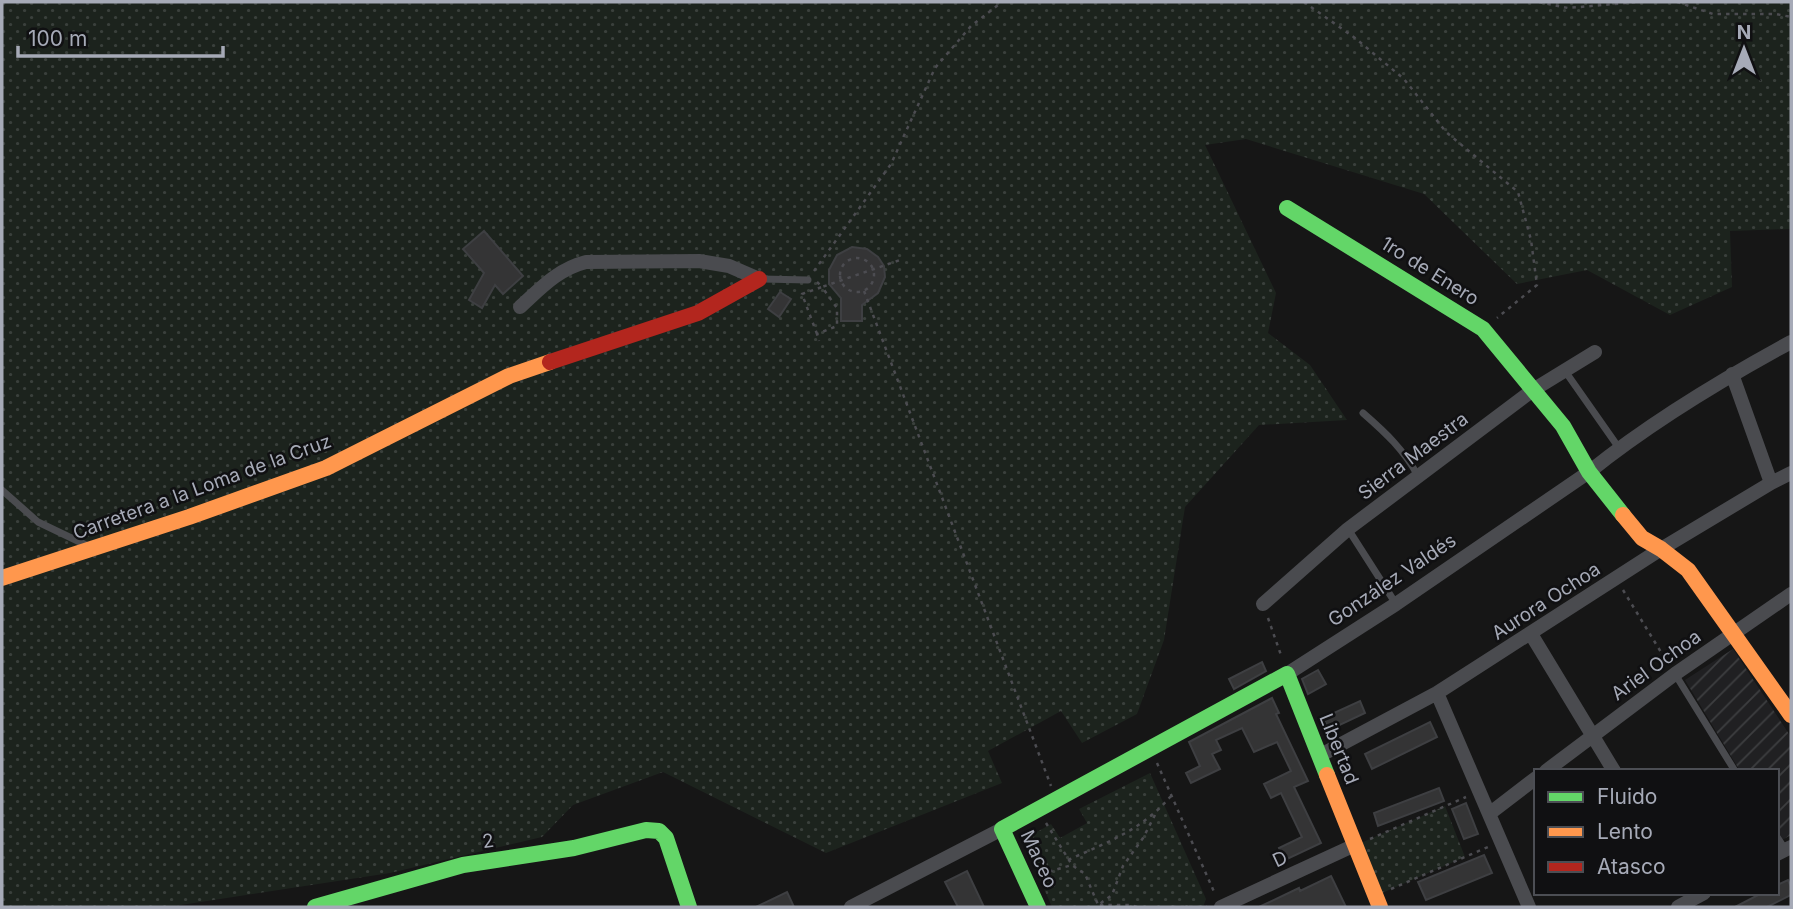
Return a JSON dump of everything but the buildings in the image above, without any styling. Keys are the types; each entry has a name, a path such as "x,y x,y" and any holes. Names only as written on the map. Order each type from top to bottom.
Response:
{"street":[{"name":"1ro de Enero","path":"1287,208 1483,330 1563,426 1589,472 1642,538 1688,570 1791,715"},
{"path":"520,307 557,273 571,265 586,262 699,261 729,266 759,279"},
{"name":"Carretera a la Loma de la Cruz","path":"2,578 326,468 509,376 698,313 759,279"},
{"name":"González Valdés","path":"1002,829 1287,674 1396,604 1589,472 1619,448 1732,374 1791,342"},
{"name":"Sierra Maestra","path":"1263,604 1348,529 1533,390 1595,352"},
{"path":"1732,374 1771,483"},
{"name":"Aurora Ochoa","path":"1319,756 1437,693 1661,549 1791,473"},
{"name":"Ariel Ochoa","path":"1549,769 1732,632 1791,594"},
{"path":"1531,634 1613,769"},
{"name":"Libertad","path":"1287,674 1377,902"},
{"path":"1437,693 1528,907"},
{"path":"1489,814 1534,780"},
{"path":"852,907 871,903 1002,829"},
{"name":"Maceo","path":"1002,829 1038,907"},
{"name":"2","path":"315,907 464,865 574,848 646,830 659,831 666,838 689,907"},
{"name":"D","path":"1218,901 1354,845"}],"lane":[{"path":"759,279 808,280"},
{"path":"1564,369 1619,448"},
{"path":"1363,413 1397,443 1419,477"},
{"path":"2,490 38,522 93,549"},
{"path":"1348,529 1396,604"},
{"path":"1675,674 1734,769"}],"path":[{"path":"808,280 891,164 934,68 971,26 1002,2"},
{"path":"1304,2 1355,38 1404,79 1447,132 1518,192 1531,240 1536,285 1483,330"},
{"path":"1539,2 1568,8 1637,2"},
{"path":"1677,2 1713,14 1776,14 1791,17"},
{"path":"860,258 873,269 872,284 864,291 847,290 840,281 840,269 848,260 860,258"},
{"path":"819,341 802,294 900,260"},
{"path":"817,334 837,326 837,308 822,287"},
{"path":"864,291 1056,799"},
{"path":"1616,579 1675,674"},
{"path":"1263,604 1287,674"},
{"path":"1150,747 1218,901"},
{"path":"1354,845 1479,792"},
{"path":"1068,860 1130,832 1155,815 1172,796"},
{"path":"1099,906 1112,895 1123,866 1155,815"},
{"path":"1049,830 1072,865 1085,874 1099,906"},
{"path":"1377,902 1500,842"},
{"path":"1025,879 1072,865"},
{"path":"1099,906 1137,907"},
{"path":"1172,907 1213,907"}],"shaded area":[{"path":"2,2 1791,2 1791,229 1730,231 1732,287 1670,315 1587,270 1517,284 1424,194 1246,139 1205,145 1276,293 1268,333 1310,365 1347,420 1259,425 1185,507 1164,640 1137,714 1082,743 1061,711 988,751 1002,783 826,853 663,772 573,805 542,837 390,873 168,907 2,907"},
{"path":"1733,649 1791,737 1791,835 1782,840 1779,835 1779,769 1739,769 1685,680"},
{"path":"1150,773 1206,899 1203,907 1052,907 1023,840 1051,824 1060,838 1087,823 1079,809"},
{"path":"1445,806 1465,857 1382,893 1361,843"}],"traffic: fast":[{"path":"1287,208 1483,329 1563,426 1589,472 1623,515"},
{"path":"1038,907 1002,829 1287,674 1327,775"},
{"path":"315,907 463,865 574,848 646,830 659,831 666,838 689,907"}],"traffic: slow":[{"path":"2,578 189,517 326,468 509,376 550,362"},
{"path":"1623,515 1642,538 1688,570 1791,715"},
{"path":"1327,775 1380,907"}],"traffic: jam":[{"path":"550,362 698,313 759,279"}]}
